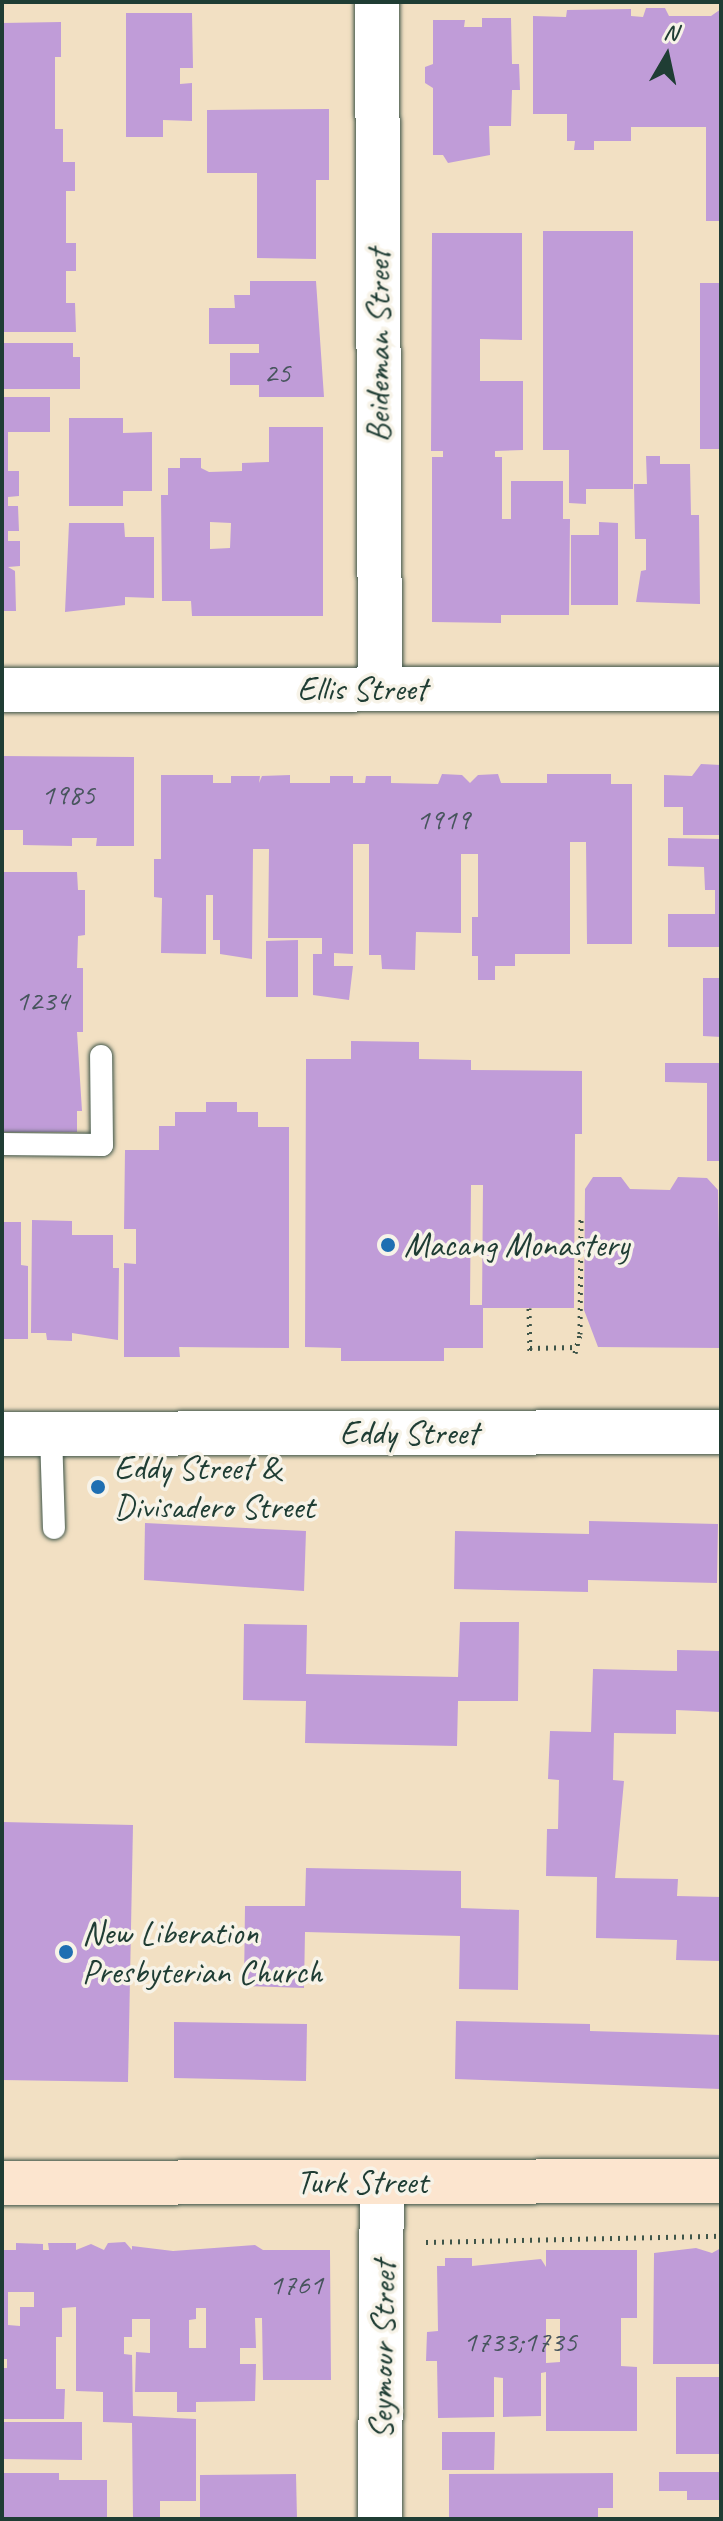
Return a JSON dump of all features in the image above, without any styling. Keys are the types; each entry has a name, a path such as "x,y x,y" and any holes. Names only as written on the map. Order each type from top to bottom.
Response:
{"main road":[{"name":"Turk Street","path":"2,2183 721,2181"}],"street":[{"name":"Beideman Street","path":"377,2 380,689"},
{"name":"Ellis Street","path":"2,690 721,689"},
{"name":"Eddy Street","path":"2,1434 721,1432"},
{"name":"Seymour Street","path":"380,2519 382,2182"}],"lane":[{"path":"2,1144 102,1145 101,1056"},
{"path":"51,1434 54,1528"}],"path":[{"path":"529,1308 530,1351 575,1350 581,1218"},
{"path":"440,2242 721,2236"}],"building":[{"path":"646,8 665,8 669,16 711,16 721,9 721,221 706,221 706,127 631,127 631,141 594,141 594,150 574,150 575,141 567,141 567,114 533,114 533,16 566,17 567,10 631,9 631,16 643,17"},
{"path":"126,13 192,13 193,68 180,68 180,84 192,83 192,121 163,120 163,137 126,137"},
{"path":"482,18 511,18 512,64 519,64 520,90 512,90 511,126 489,126 490,155 448,163 443,155 433,155 433,88 425,83 425,67 433,64 433,20 465,20 464,27 482,27"},
{"path":"61,22 61,57 55,57 55,129 63,129 63,162 75,162 75,191 66,191 66,243 76,243 76,271 66,271 66,303 75,303 76,332 2,332 2,23"},
{"path":"329,109 329,180 316,180 316,259 257,258 257,173 207,173 207,110"},
{"path":"543,231 633,231 633,489 586,489 586,504 569,503 569,450 543,450"},
{"path":"432,233 522,233 522,340 480,339 480,381 523,381 523,450 495,451 495,457 502,457 502,519 511,519 511,481 563,481 563,519 570,519 569,615 501,615 501,623 432,622 432,457 443,457 443,451 431,451"},
{"path":"250,281 316,281 324,397 259,397 259,385 230,385 230,353 259,353 259,344 209,344 209,308 235,308 234,295 250,295"},
{"path":"700,283 721,283 721,449 700,449"},
{"path":"2,343 73,343 73,357 80,357 80,389 2,389"},
{"path":"2,397 50,397 50,432 8,432 8,471 19,471 19,496 8,497 8,506 18,506 19,531 8,531 8,541 20,541 20,566 8,567 15,571 16,611 2,611"},
{"path":"69,418 123,418 123,433 152,432 152,491 123,491 123,506 69,506"},
{"path":"269,427 323,427 323,616 192,616 191,601 162,601 161,495 168,495 168,468 180,468 180,458 201,458 201,468 209,472 242,471 242,463 269,462","holes":["210,522 231,523 230,548 210,549"]},
{"path":"646,456 660,456 660,464 690,464 691,515 699,515 700,604 636,602 641,571 646,570 646,539 635,539 634,484 647,484"},
{"path":"599,522 618,523 618,605 571,605 571,535 599,535"},
{"path":"69,523 124,523 125,537 154,537 154,598 125,597 125,605 65,612"},
{"path":"2,756 134,757 134,846 96,846 97,838 72,838 72,846 23,845 23,830 2,830"},
{"path":"701,764 721,765 721,835 683,835 683,807 664,807 664,775 692,776"},
{"path":"442,774 462,775 470,783 478,775 498,774 501,783 547,783 547,774 611,774 611,784 632,784 632,944 587,944 586,842 570,842 570,954 515,954 515,966 495,966 495,980 478,980 478,956 472,956 472,917 478,917 478,854 461,854 461,933 416,932 415,970 382,969 381,955 369,955 369,844 353,844 353,954 334,953 334,966 353,966 349,1000 313,995 313,954 322,954 322,938 268,938 269,849 253,849 252,959 220,954 220,940 213,940 213,895 206,895 206,954 161,953 162,898 154,897 154,859 161,859 161,775 213,775 213,783 231,783 231,776 260,776 259,783 262,776 290,775 290,783 330,783 330,776 353,776 353,783 365,783 366,776 391,776 391,783 438,784"},
{"path":"668,838 721,839 721,947 668,947 668,914 715,914 715,890 705,890 704,867 668,866"},
{"path":"2,872 77,872 78,890 85,890 85,935 78,936 77,968 83,968 83,1032 77,1032 82,1111 77,1111 77,1132 2,1132"},
{"path":"298,940 298,997 266,997 266,941"},
{"path":"703,978 721,978 721,1037 703,1036"},
{"name":"Macang Monastery","path":"351,1041 419,1042 419,1059 471,1060 471,1070 582,1071 582,1134 575,1134 574,1308 483,1308 483,1348 444,1348 444,1361 341,1361 341,1348 305,1347 306,1059 351,1059","holes":["471,1185 483,1185 482,1305 470,1305"]},
{"path":"665,1063 721,1063 721,1161 707,1161 707,1083 665,1082"},
{"path":"206,1102 237,1102 237,1112 258,1112 258,1127 289,1127 289,1348 179,1347 180,1357 124,1357 124,1263 136,1264 136,1229 124,1229 125,1150 159,1150 159,1126 175,1126 175,1112 206,1112"},
{"path":"593,1177 621,1177 630,1189 670,1190 678,1177 707,1178 718,1190 721,1348 598,1347 584,1310 585,1189"},
{"path":"32,1220 72,1221 72,1235 113,1235 113,1268 119,1268 118,1340 72,1333 72,1341 47,1340 46,1333 31,1333"},
{"path":"2,1222 21,1222 21,1265 28,1266 28,1339 2,1339"},
{"path":"589,1521 718,1524 717,1583 588,1580 588,1592 454,1589 455,1531 589,1534"},
{"path":"145,1523 306,1531 304,1591 144,1580"},
{"path":"460,1622 519,1622 518,1701 458,1701 457,1746 305,1743 306,1701 243,1700 244,1624 307,1625 306,1674 458,1677"},
{"path":"677,1650 721,1651 721,1712 676,1710 676,1734 614,1733 613,1780 624,1781 615,1878 678,1879 677,1896 721,1897 721,1961 676,1960 677,1940 596,1938 597,1877 546,1876 547,1829 558,1829 559,1780 548,1779 550,1731 591,1732 593,1669 677,1671"},
{"name":"New Liberation Presbyterian Church","path":"2,1822 133,1825 128,2082 2,2080"},
{"path":"306,1868 461,1871 461,1908 519,1910 518,1990 459,1989 460,1936 305,1932 304,1988 244,1986 245,1906 305,1906"},
{"path":"456,2021 590,2024 590,2031 721,2035 720,2089 455,2079"},
{"path":"174,2022 307,2024 306,2081 174,2078"},
{"path":"125,2242 132,2250 132,2246 173,2251 255,2245 263,2250 330,2250 331,2380 263,2380 262,2318 255,2318 256,2348 240,2348 240,2364 256,2364 255,2401 196,2402 196,2412 177,2412 177,2392 135,2392 136,2352 150,2353 150,2319 132,2319 132,2337 124,2337 124,2354 132,2355 133,2416 196,2419 196,2501 160,2501 160,2519 133,2519 132,2423 103,2422 103,2392 76,2391 76,2307 62,2308 62,2337 56,2337 56,2389 65,2389 64,2419 2,2419 2,2368 7,2368 7,2359 2,2359 2,2250 16,2250 16,2243 43,2244 43,2250 49,2250 48,2243 76,2243 76,2250 91,2244 104,2250 108,2243","holes":["8,2292 34,2292 34,2307 20,2307 20,2326 8,2325","196,2308 206,2308 206,2348 189,2348 189,2320 196,2319"]},
{"path":"696,2248 712,2253 721,2248 721,2364 653,2364 654,2253"},
{"path":"546,2250 637,2250 637,2318 621,2318 621,2366 637,2367 637,2431 546,2431 546,2372 541,2373 541,2416 503,2417 503,2378 494,2377 494,2417 438,2418 437,2361 426,2361 427,2332 438,2331 437,2266 445,2266 445,2258 472,2258 472,2266 541,2259 546,2267","holes":["546,2319 560,2319 560,2362 546,2363"]},
{"path":"676,2377 721,2377 721,2454 676,2454"},
{"path":"2,2422 82,2422 82,2460 2,2459"},
{"path":"442,2432 495,2432 494,2470 442,2470"},
{"path":"659,2472 721,2472 721,2500 687,2500 687,2491 659,2491"},
{"path":"2,2473 59,2473 59,2480 107,2480 107,2519 2,2519"},
{"path":"613,2473 613,2508 598,2508 598,2519 449,2519 449,2474"},
{"path":"296,2474 297,2519 200,2519 200,2475"}],"place":[{"name":"Macang Monastery","path":"388,1245"},
{"name":"Eddy Street & Divisadero Street","path":"98,1487"},
{"name":"New Liberation Presbyterian Church","path":"66,1952"}]}
